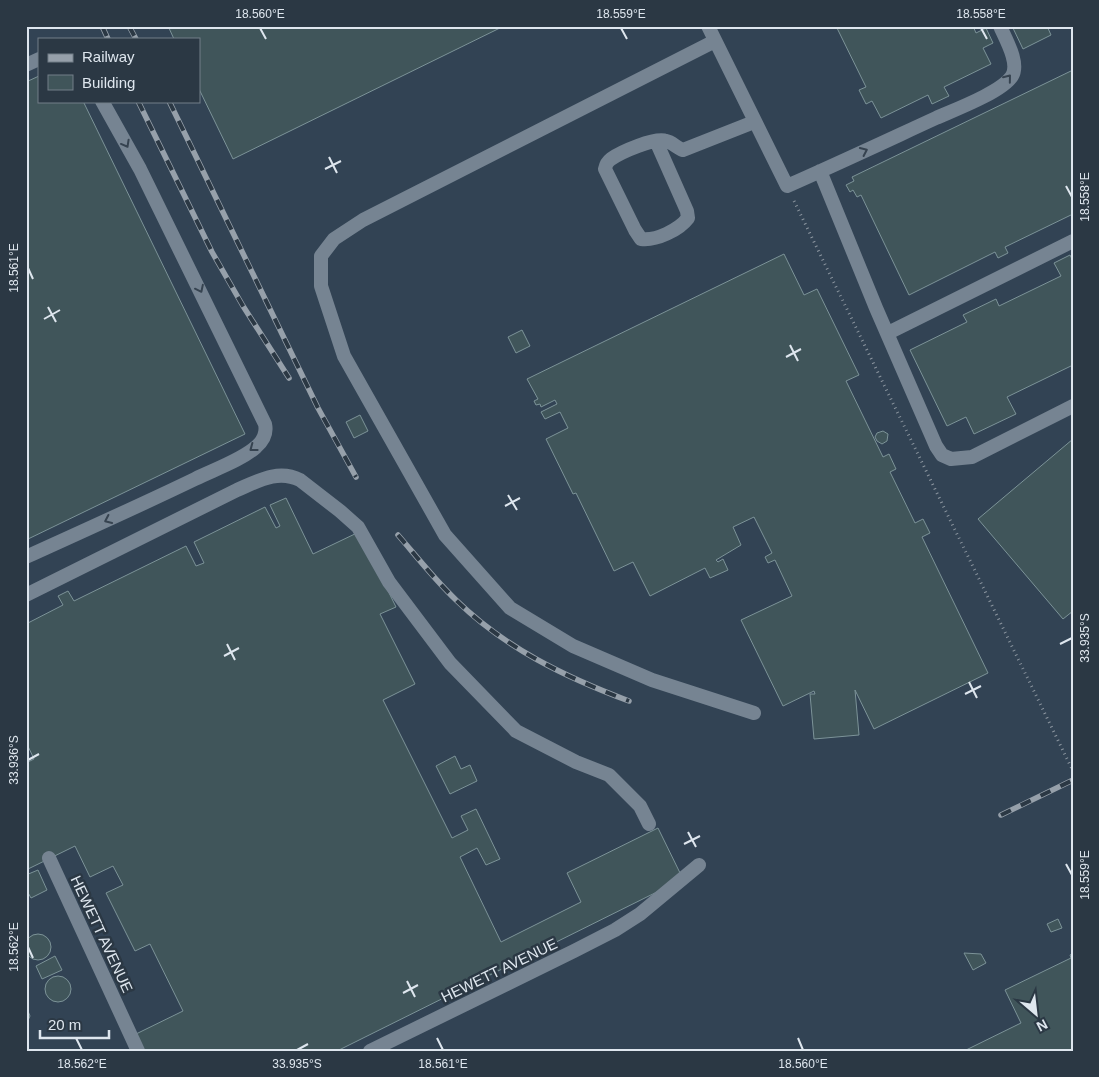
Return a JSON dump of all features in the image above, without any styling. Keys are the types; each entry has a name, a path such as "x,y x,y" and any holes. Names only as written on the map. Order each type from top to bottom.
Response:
{"lane":[{"path":"708,26 787,186 970,102 1004,84 1013,75 1015,66 1012,52 1000,26"},
{"path":"715,41 363,220 334,239 321,256 321,286 344,356 445,536 510,608 573,646 617,665 652,680 754,713"},
{"path":"26,65 38,59"},
{"path":"26,557 153,499 241,456 256,448 264,437 266,430 266,424 162,212 103,102"},
{"path":"656,140 687,211 688,218 683,224 648,240 641,239 635,230 605,169 607,163 612,158 656,140 666,141 683,150 756,125"},
{"path":"820,172 876,308 936,446 942,455 951,459 972,457 1073,406"},
{"path":"888,333 1073,241"},
{"path":"26,596 237,490 268,477 284,474 293,476 358,527 389,582 450,664 516,730 576,762 609,774 640,806 649,824"},
{"name":"HEWETT AVENUE","path":"50,858 138,1051"},
{"name":"HEWETT AVENUE","path":"370,1051 574,952 640,914 699,865"}],"path":[{"path":"787,186 1073,771"}],"shaded area":[{"path":"26,26 1073,26 1073,1051 26,1051"}],"building":[{"path":"168,26 504,26 233,159 200,91 200,38 174,38"},
{"path":"836,26 973,26 976,33 986,28 993,43 983,48 991,64 944,87 949,96 932,104 928,95 881,118 872,101 866,104 859,90 866,87"},
{"path":"1012,26 1047,26 1051,35 1023,49"},
{"path":"1073,70 1073,214 1005,247 1008,253 998,258 995,252 909,295 861,195 857,197 853,190 850,192 846,185 854,181 852,177"},
{"path":"38,76 38,102 83,102 245,434 26,540 26,82"},
{"path":"784,254 804,295 817,289 859,375 846,381 883,457 889,454 896,469 890,472 915,523 923,519 930,533 922,537 988,673 874,729 855,690 859,735 814,739 810,694 815,694 814,691 783,706 741,620 792,596 775,560 768,563 765,557 772,553 754,517 733,527 741,545 716,560 718,562 723,559 728,570 710,578 705,568 650,596 633,562 614,571 576,493 573,494 546,439 568,428 560,412 545,419 541,412 557,404 555,400 541,407 540,404 536,405 534,401 538,399 527,379"},
{"path":"1070,255 1073,261 1073,365 1007,397 1016,414 974,434 966,417 947,426 910,350 967,322 963,315 996,299 999,306 1061,276 1054,263"},
{"path":"522,330 530,346 516,353 508,337"},
{"path":"360,415 368,431 354,438 346,422"},
{"path":"883,431 888,434 887,441 882,444 875,437 877,433"},
{"path":"1073,439 1073,611 1063,619 978,519"},
{"path":"286,498 313,554 359,532 396,607 380,614 415,684 383,700 452,838 468,830 461,816 476,809 500,859 486,865 477,848 460,857 501,942 581,902 567,873 658,828 683,879 337,1051 144,1051 136,1034 183,1011 150,944 135,951 106,893 123,885 113,866 90,877 75,846 26,870 26,763 34,759 26,742 26,624 63,605 58,596 68,591 74,601 186,546 196,566 204,563 194,542 265,507 276,528 280,526 270,505"},
{"path":"455,756 461,769 470,765 477,781 450,794 436,766"},
{"path":"38,870 47,890 31,898 26,889 26,875"},
{"path":"1058,919 1062,928 1051,932 1047,924"},
{"path":"38,934 47,938 51,947 47,956 38,960 29,956 25,947 29,938"},
{"path":"964,953 981,954 986,963 973,970"},
{"path":"1073,953 1073,1051 964,1051 1021,1023 1005,990 1071,958 1070,955"},
{"path":"55,956 62,970 42,979 36,966"},
{"path":"58,976 67,980 71,989 67,998 58,1002 49,998 45,989 49,980"},
{"path":"26,1006 30,1016 26,1025"}],"railway":[{"path":"102,26 108,38"},
{"path":"129,26 135,38"},
{"path":"138,102 212,252 243,306 289,378"},
{"path":"169,102 318,408 356,477"},
{"path":"398,535 448,592 495,633 537,660 582,682 629,701"},
{"path":"1001,815 1073,780"}]}
